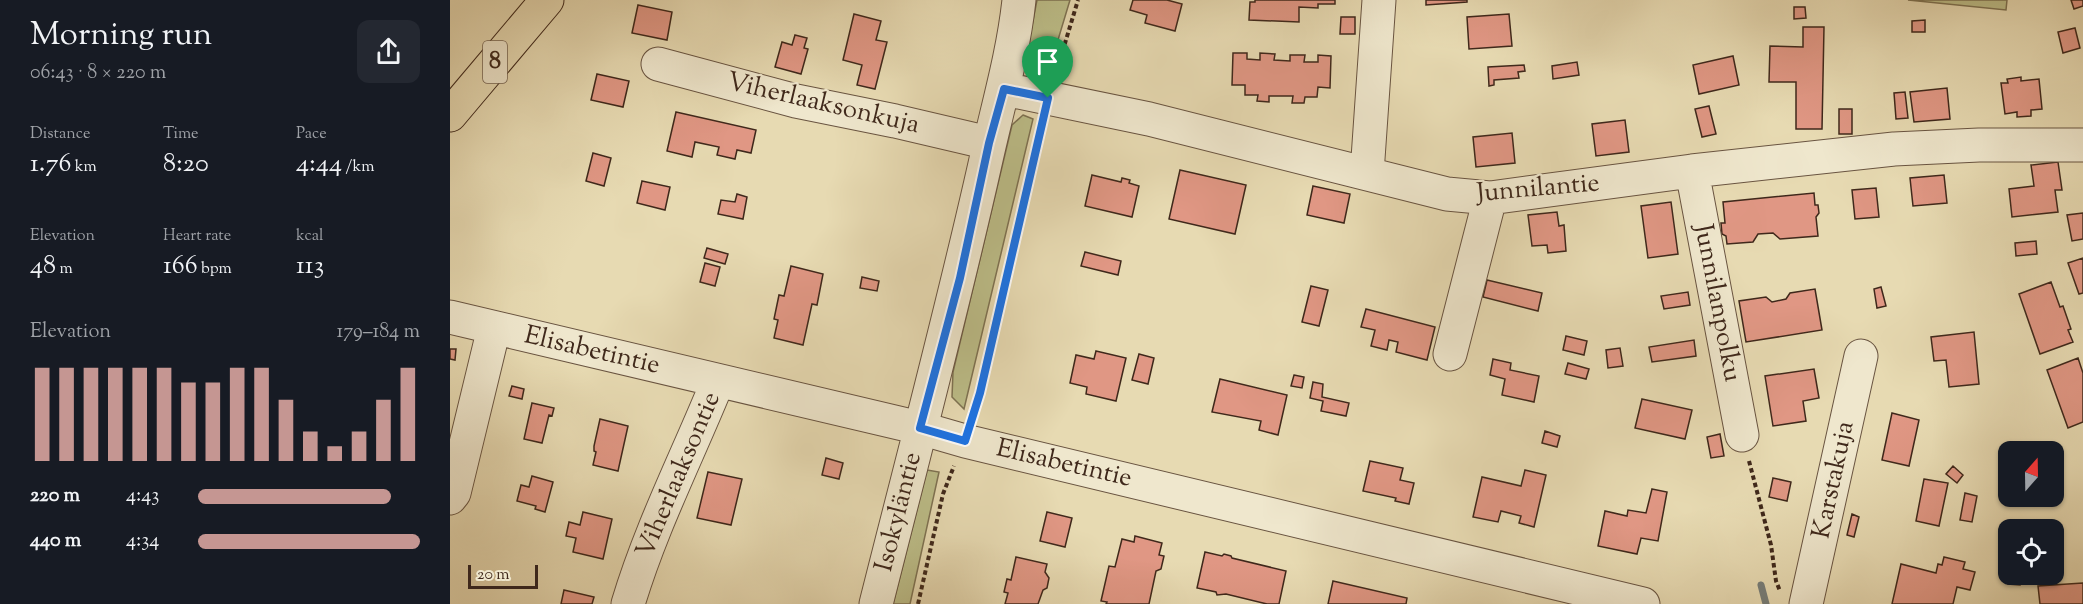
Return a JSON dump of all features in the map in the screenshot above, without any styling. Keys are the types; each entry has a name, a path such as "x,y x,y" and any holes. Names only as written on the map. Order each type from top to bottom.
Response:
{"highway":[{"name":"8","path":"450,116 546,3"}],"street":[{"name":"Isokyläntie","path":"876,604 960,278 989,143 1004,89 1019,0"},
{"path":"1366,173 1379,0"},
{"name":"Viherlaaksonkuja","path":"658,64 796,100 989,143"},
{"name":"Junnilantie","path":"1004,89 1149,119 1447,194 1490,198 1692,171 1894,149 2083,145"},
{"name":"Junnilanpolku","path":"1692,171 1742,435"},
{"path":"1450,354 1490,198"},
{"name":"Elisabetintie","path":"450,317 920,428 965,441 1643,604"},
{"path":"450,498 454,493 494,328"},
{"name":"Karstakuja","path":"1794,600 1861,356"},
{"name":"Viherlaaksontie","path":"628,604 679,470 718,381"}],"path":[{"path":"918,604 943,494 965,441 980,393 1048,98 1078,0"},
{"path":"1742,435 1771,545 1776,581 1794,600"}],"green space":[{"path":"1037,0 1070,0 1045,83 1032,74 1029,41"},
{"path":"1908,0 2007,0 2006,10"},
{"path":"1023,115 1033,119 964,409 952,397 953,372 1012,125"},
{"path":"927,470 939,472 910,604 893,604"}],"building":[{"path":"1133,0 1167,0 1182,4 1175,31 1145,23 1147,15 1130,10"},
{"path":"1255,0 1335,0 1335,4 1318,4 1318,8 1299,7 1299,22 1249,20 1250,2 1255,2"},
{"path":"1426,0 1467,0 1467,2 1426,5"},
{"path":"2071,0 2083,0 2083,6 2074,9"},
{"path":"638,5 672,12 667,40 632,33"},
{"path":"1794,7 1805,7 1806,18 1794,19"},
{"path":"854,14 881,21 876,40 887,42 875,89 857,85 862,65 843,60"},
{"path":"1509,14 1512,46 1469,49 1467,17"},
{"path":"1341,17 1355,17 1355,34 1340,34"},
{"path":"1925,20 1925,32 1912,32 1912,21"},
{"path":"1803,27 1824,27 1822,129 1796,129 1796,82 1769,82 1770,46 1803,47"},
{"path":"2075,28 2080,48 2063,53 2058,32"},
{"path":"795,35 807,38 804,48 808,49 801,74 775,67 782,42 792,45"},
{"path":"1233,53 1247,53 1247,59 1260,60 1260,53 1275,54 1274,60 1290,61 1290,55 1305,55 1304,62 1318,62 1318,55 1331,56 1330,88 1318,87 1317,97 1305,97 1304,103 1292,103 1293,96 1269,96 1269,102 1257,101 1258,95 1245,95 1245,85 1232,85"},
{"path":"1733,56 1739,85 1699,94 1693,65"},
{"path":"1577,62 1579,75 1553,79 1552,66"},
{"path":"1524,65 1525,71 1518,72 1519,78 1494,80 1494,85 1489,86 1488,67"},
{"path":"597,74 629,81 623,107 591,100"},
{"path":"2021,77 2021,81 2039,79 2042,109 2031,110 2031,116 2017,117 2017,112 2005,114 2001,83 2008,83 2007,79"},
{"path":"1947,88 1950,119 1914,122 1910,92"},
{"path":"1905,92 1908,118 1896,119 1894,93"},
{"path":"1709,106 1716,134 1702,137 1695,109"},
{"path":"1839,109 1852,109 1852,134 1839,134"},
{"path":"676,112 756,130 751,153 737,150 735,159 717,155 719,147 695,142 692,157 667,151"},
{"path":"1625,120 1629,152 1596,156 1592,124"},
{"path":"1512,133 1515,163 1476,167 1473,137"},
{"path":"593,153 611,158 604,186 586,181"},
{"path":"2058,162 2062,190 2055,190 2058,212 2012,217 2009,189 2034,186 2031,165"},
{"path":"1180,170 1246,185 1235,234 1169,219"},
{"path":"1092,175 1121,182 1122,178 1139,186 1132,217 1085,206"},
{"path":"1944,175 1947,203 1913,206 1910,178"},
{"path":"642,181 670,187 665,210 637,203"},
{"path":"1313,186 1350,194 1344,223 1307,215"},
{"path":"1876,188 1879,217 1855,219 1852,190"},
{"path":"1814,193 1815,205 1818,205 1819,213 1816,217 1818,236 1780,239 1773,233 1758,234 1753,242 1727,244 1726,236 1722,234 1721,223 1725,223 1723,202"},
{"path":"737,194 747,197 743,219 718,214 721,200 735,202"},
{"path":"1671,202 1678,254 1648,258 1641,206"},
{"path":"1557,212 1559,226 1564,225 1566,251 1548,253 1547,245 1532,246 1528,215"},
{"path":"2083,213 2083,239 2072,241 2067,215"},
{"path":"2036,241 2037,254 2016,256 2015,243"},
{"path":"707,248 728,254 725,264 704,258"},
{"path":"1085,252 1121,261 1118,275 1081,266"},
{"path":"2083,258 2083,293 2079,294 2068,263"},
{"path":"705,263 720,267 715,286 700,282"},
{"path":"791,266 823,274 817,305 812,304 803,345 774,338 778,320 774,319 779,295 784,296"},
{"path":"862,277 879,281 877,291 860,288"},
{"path":"1487,280 1542,293 1538,311 1483,297"},
{"path":"2051,282 2060,307 2063,306 2073,342 2040,354 2019,294"},
{"path":"1311,286 1328,290 1319,326 1302,322"},
{"path":"1881,287 1886,306 1877,308 1874,289"},
{"path":"1815,289 1822,330 1746,342 1739,301 1766,297 1772,302 1786,299 1790,293"},
{"path":"1688,292 1690,305 1664,309 1661,296"},
{"path":"1366,309 1435,327 1427,360 1396,352 1398,342 1389,340 1387,350 1371,346 1375,330 1361,327"},
{"path":"1974,332 1979,384 1949,387 1946,360 1934,361 1931,337"},
{"path":"1566,336 1587,341 1584,355 1563,350"},
{"path":"1694,340 1696,356 1652,362 1649,347"},
{"path":"1620,348 1623,366 1608,368 1606,350"},
{"path":"450,349 456,349 455,360 450,359"},
{"path":"1096,351 1126,358 1116,401 1086,394 1087,387 1070,383 1076,355 1094,359"},
{"path":"1139,354 1154,358 1148,384 1132,380"},
{"path":"2078,358 2083,373 2083,422 2068,428 2047,370"},
{"path":"1493,359 1511,363 1510,370 1539,376 1534,402 1502,395 1505,379 1490,375"},
{"path":"1568,363 1589,369 1586,379 1565,374"},
{"path":"1814,369 1819,398 1803,401 1806,421 1773,426 1765,376"},
{"path":"1294,375 1304,377 1302,388 1291,386"},
{"path":"1220,379 1287,395 1278,435 1259,430 1261,421 1212,412"},
{"path":"1313,382 1323,384 1322,397 1349,403 1346,416 1321,411 1323,401 1310,398"},
{"path":"512,386 524,389 522,399 509,396"},
{"path":"1642,399 1692,410 1685,439 1635,428"},
{"path":"532,403 554,408 552,416 549,415 542,443 524,439"},
{"path":"1892,413 1919,420 1909,466 1882,460"},
{"path":"600,419 628,426 618,471 593,465 596,452 594,446"},
{"path":"1545,431 1560,436 1557,447 1542,443"},
{"path":"1720,434 1724,456 1711,458 1707,437"},
{"path":"826,458 843,463 839,479 822,475"},
{"path":"1370,461 1403,468 1400,480 1414,483 1409,504 1395,501 1396,498 1363,491"},
{"path":"1953,466 1963,475 1957,483 1946,474"},
{"path":"1525,470 1546,475 1534,527 1519,523 1521,516 1501,511 1498,522 1473,517 1482,477 1521,486"},
{"path":"708,472 742,479 731,525 697,518"},
{"path":"532,476 553,482 545,512 535,509 536,506 517,501 521,485 529,487"},
{"path":"1773,478 1791,482 1787,501 1769,497"},
{"path":"1924,479 1948,483 1939,526 1916,521"},
{"path":"1652,489 1667,492 1658,541 1641,538 1637,554 1598,546 1605,511 1627,516 1628,510 1646,513"},
{"path":"1965,493 1977,496 1972,522 1960,520"},
{"path":"583,512 612,519 603,559 573,552 576,538 566,536 569,522 580,525"},
{"path":"1047,512 1072,518 1065,547 1040,541"},
{"path":"1852,514 1859,517 1854,537 1847,535"},
{"path":"1135,536 1162,543 1159,555 1164,556 1161,569 1156,571 1149,604 1106,604 1107,602 1101,601 1109,566 1115,567 1122,539 1134,542"},
{"path":"1205,552 1222,556 1224,554 1286,571 1279,604 1267,604 1226,594 1217,595 1216,592 1197,588"},
{"path":"1016,557 1047,564 1045,572 1049,578 1047,588 1043,590 1038,604 1005,604 1008,593 1004,592 1007,579 1011,580"},
{"path":"1944,557 1965,562 1963,569 1975,572 1970,590 1957,587 1953,604 1892,604 1901,564 1936,573 1938,564 1942,565"},
{"path":"1333,581 1407,598 1406,604 1328,604"},
{"path":"2083,583 2083,604 2040,604 2038,586"},
{"path":"564,590 594,597 592,604 561,604"}],"waterway":[{"path":"1761,585 1766,604"}],"route":[{"path":"1004,89 1048,98 980,393 965,441 920,428 960,278 989,143 1004,89"}]}
